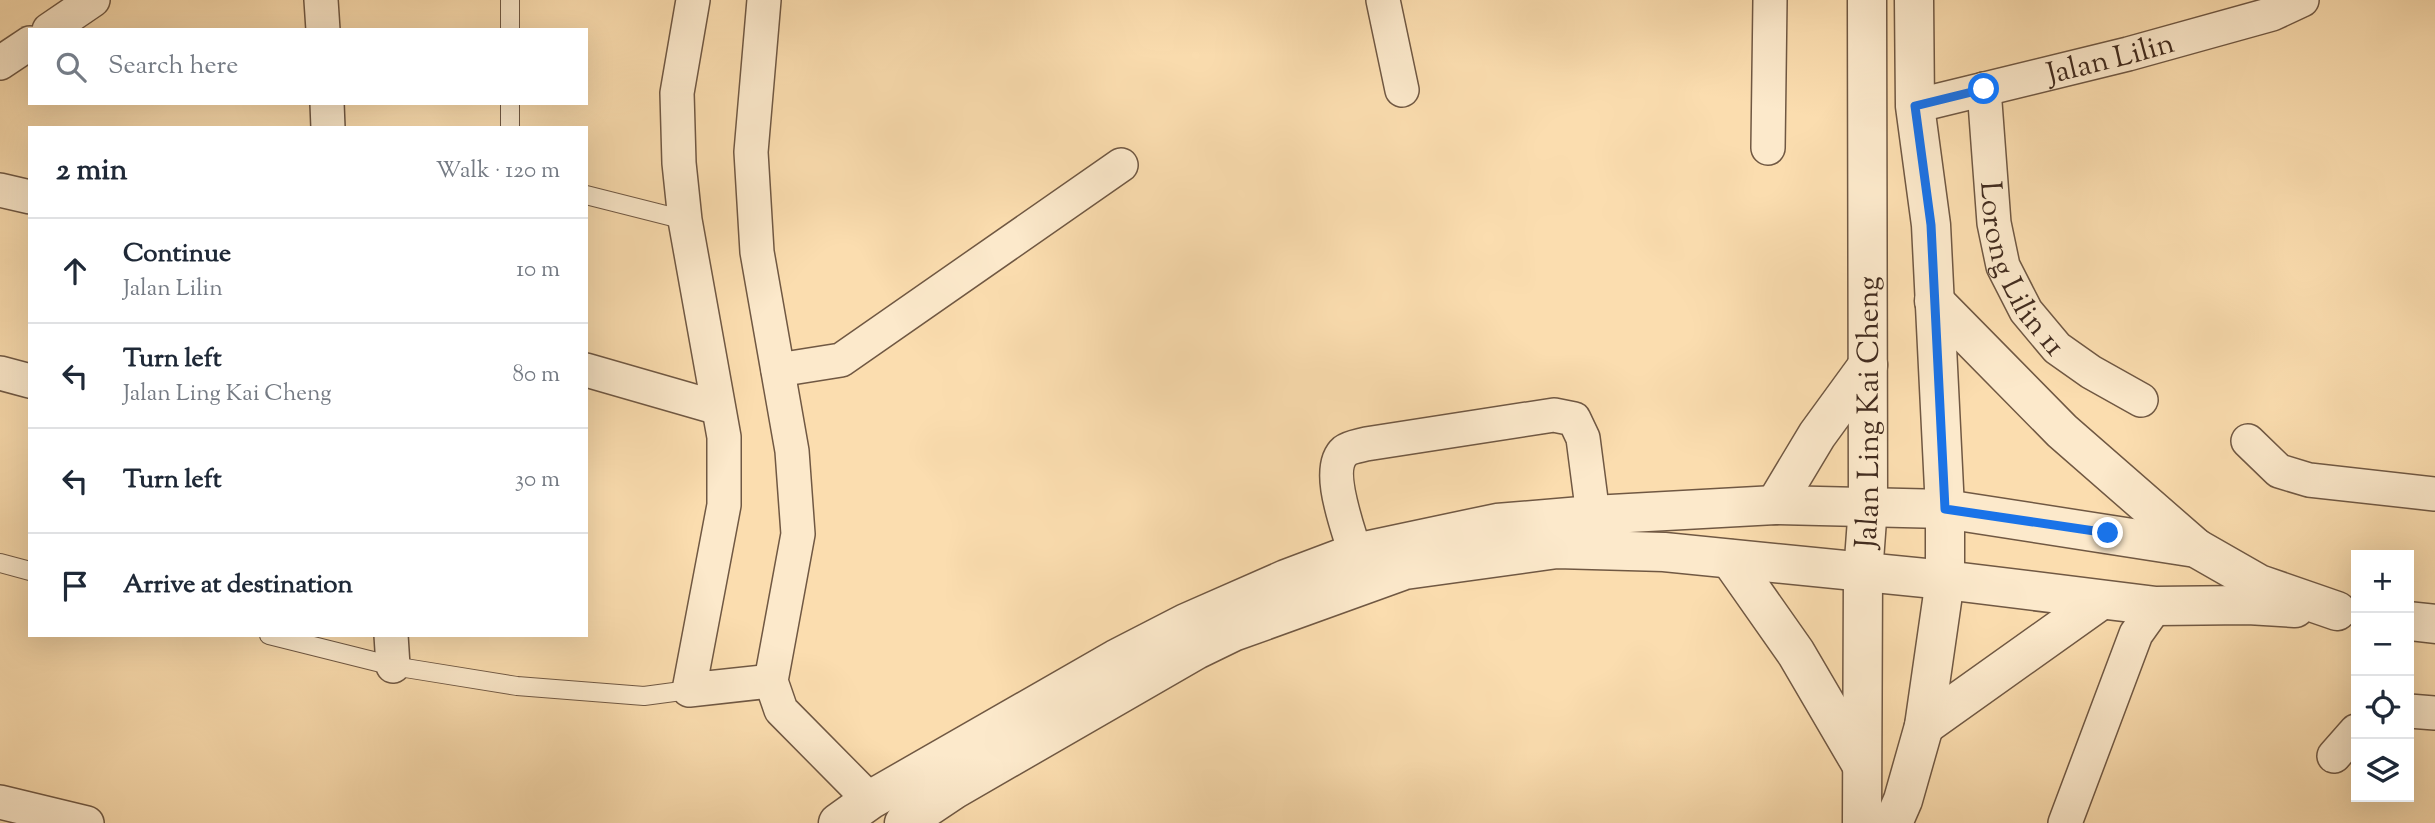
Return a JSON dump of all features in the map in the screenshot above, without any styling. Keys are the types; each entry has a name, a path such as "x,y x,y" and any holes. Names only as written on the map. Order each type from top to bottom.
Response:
{"street":[{"path":"52,28 93,0"},
{"path":"321,0 323,28"},
{"path":"693,0 677,93 679,163 685,220 724,436 724,505 689,690 771,681"},
{"path":"764,0 751,152 757,252 792,452 798,534 771,681 781,710 870,800"},
{"path":"1383,0 1402,90"},
{"path":"1768,148 1770,0"},
{"name":"Jalan Ling Kai Cheng","path":"1862,823 1863,574 1868,506 1867,0"},
{"path":"1893,823 1903,800 1924,726 1945,580 1945,509 1931,225 1915,106 1914,0"},
{"name":"Jalan Lilin","path":"1915,106 2181,40 2273,14 2302,0"},
{"path":"0,63 28,44"},
{"name":"Lorong Lilin 11","path":"1984,89 1994,223 2003,266 2026,311 2057,348 2091,372 2141,400"},
{"path":"327,105 328,126"},
{"path":"778,370 841,360 1121,166"},
{"path":"0,190 28,197"},
{"path":"1934,301 2062,431 2196,548 2259,584 2346,613"},
{"path":"1775,505 1817,435 1868,365"},
{"path":"588,371 718,408"},
{"path":"0,373 28,380"},
{"path":"1355,553 1338,491 1336,470 1339,459 1346,450 1366,444 1554,415 1565,416 1574,419 1583,438 1593,515"},
{"path":"2248,441 2279,471 2309,480 2435,494"},
{"path":"838,823 870,800 1116,659 1186,623 1286,579 1355,553 1497,523 1775,505 1868,506 1945,509 2196,548"},
{"path":"923,818 1196,650 1233,632 1405,570 1557,549 1664,552 1863,574 1945,580 2156,606 2248,605 2346,613"},
{"path":"1730,559 1796,653 1861,764"},
{"path":"1924,726 2101,600"},
{"path":"2065,823 2136,634 2156,606"},
{"path":"2414,622 2435,624"},
{"path":"2414,711 2435,713"},
{"path":"2334,756 2351,737"},
{"path":"0,802 87,823"}],"lane":[{"path":"510,0 510,28"},
{"path":"510,105 510,126"},
{"path":"588,196 685,220"},
{"path":"0,564 28,571"},
{"path":"284,637 392,651 517,686 644,696 689,690"}],"route":[{"path":"1984,89 1915,106 1931,225 1945,509 2108,533"}]}
